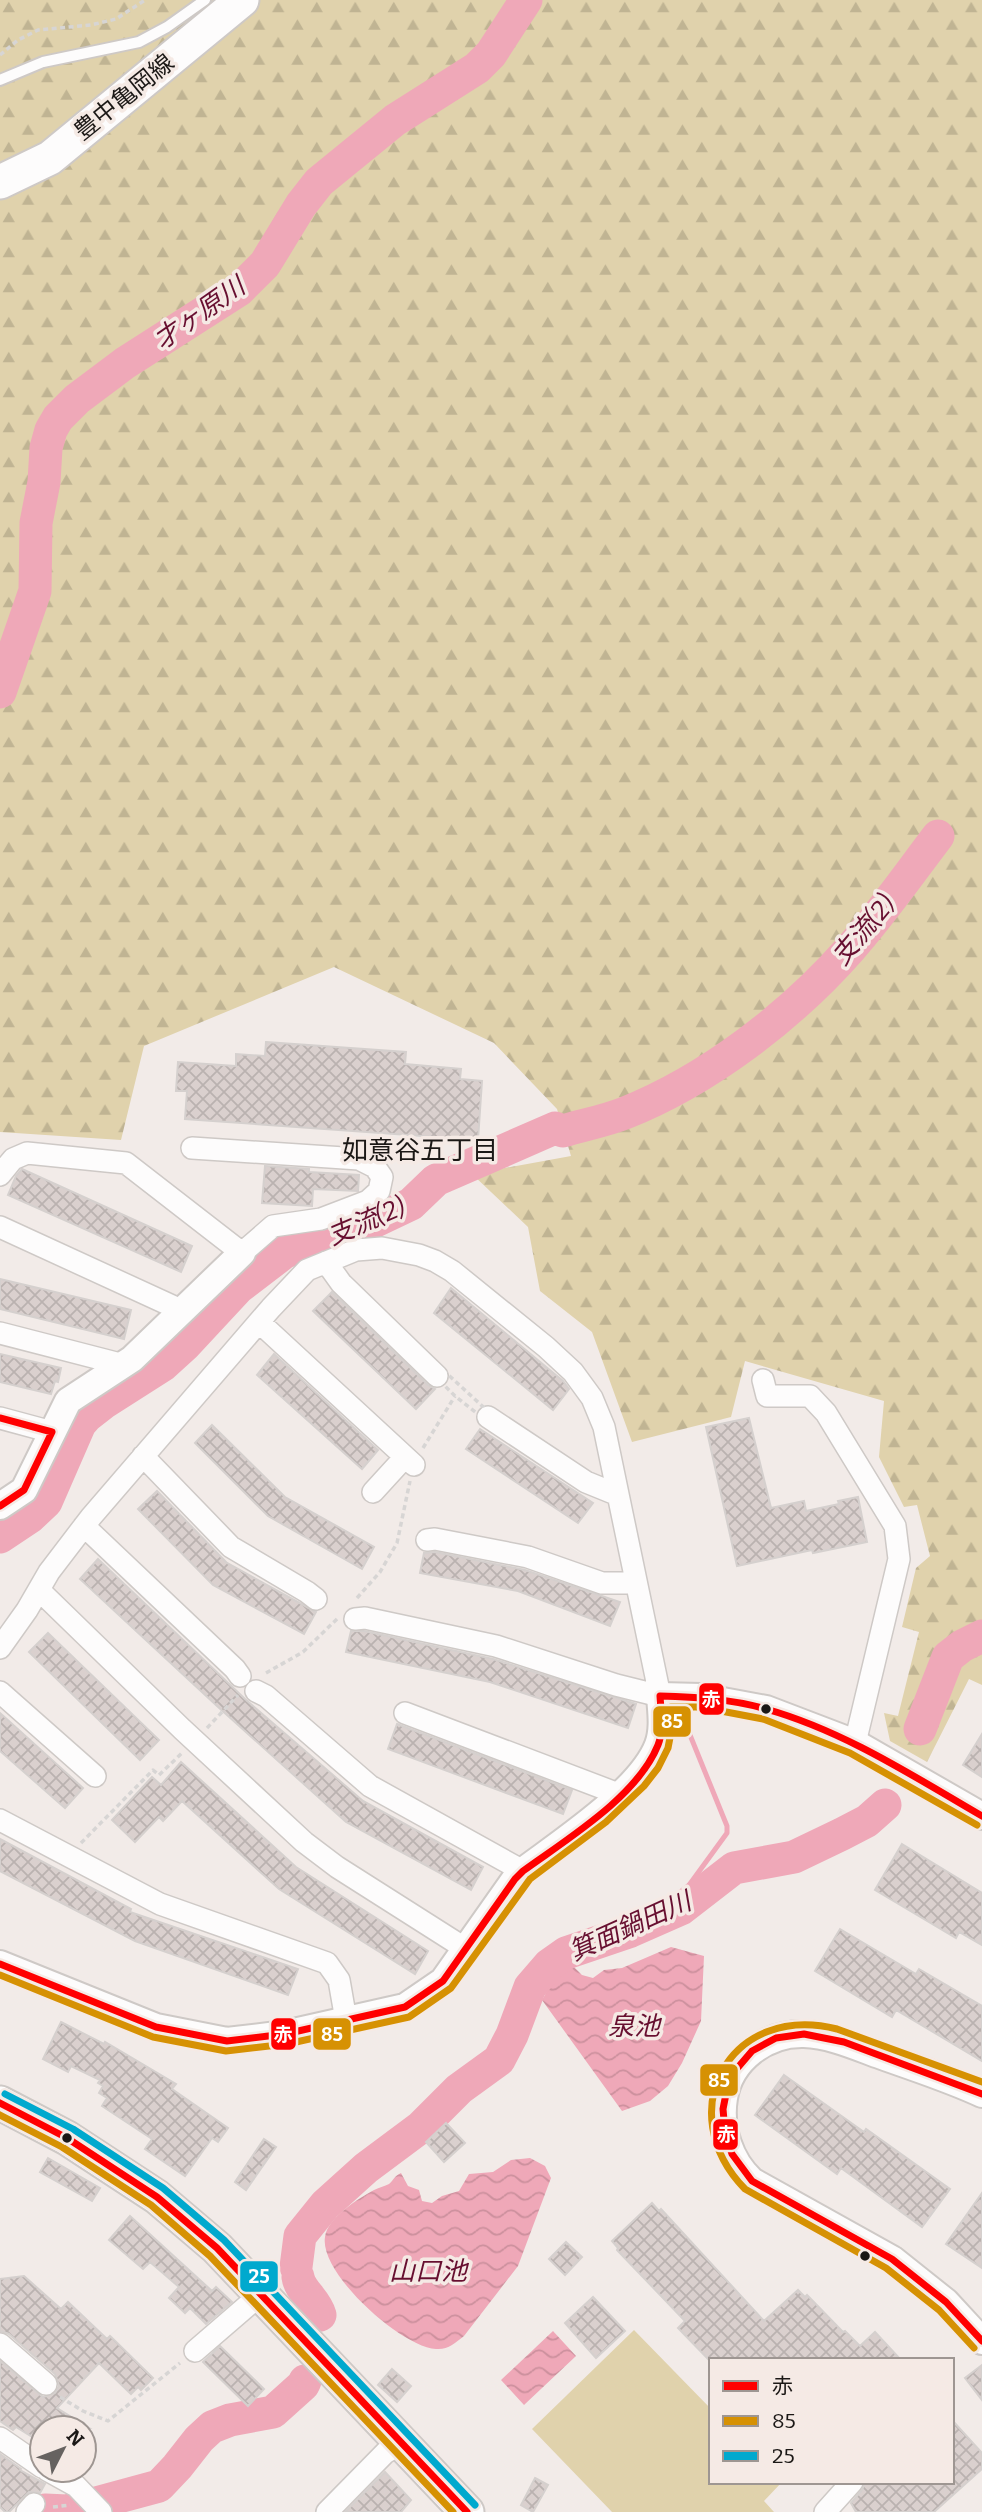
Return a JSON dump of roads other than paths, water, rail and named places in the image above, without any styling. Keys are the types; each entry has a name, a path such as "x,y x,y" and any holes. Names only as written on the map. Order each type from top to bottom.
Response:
{"main road":[{"name":"豊中亀岡線","path":"0,182 50,158 242,0"},
{"path":"0,2103 67,2138 157,2197 217,2248 467,2512"}],"street":[{"path":"0,1506 24,1490 68,1401 124,1365 273,1226 321,1219 368,1201 379,1191 382,1177 375,1167 359,1159 192,1148"},
{"path":"0,1175 13,1159 27,1153 126,1163 243,1252"},
{"path":"0,1227 183,1311"},
{"path":"0,1648 49,1572 84,1526 307,1270 356,1250 382,1248 427,1257 452,1271 561,1360 584,1385 601,1418 660,1696 662,1722 658,1744 638,1779 523,1871 443,1981 405,2007 285,2034 227,2041 156,2027 0,1964"},
{"path":"326,1262 341,1283 437,1376"},
{"path":"259,1322 410,1461 373,1492"},
{"path":"0,1333 124,1365"},
{"path":"763,1380 767,1396 810,1396 826,1413 895,1526 899,1559 855,1743"},
{"path":"0,1418 52,1432"},
{"path":"488,1418 586,1482 618,1495"},
{"path":"143,1456 231,1547 316,1600"},
{"path":"84,1526 236,1669 240,1676"},
{"path":"427,1540 435,1539 528,1557 602,1583 636,1583"},
{"path":"39,1590 303,1842 337,1867 466,1949"},
{"path":"355,1619 365,1618 496,1646 616,1685 660,1696 701,1697 766,1709 855,1743 982,1816"},
{"path":"256,1691 266,1696 370,1786 523,1871"},
{"path":"0,1692 95,1776"},
{"path":"405,1713 621,1795"},
{"path":"0,1820 160,1904 327,1963 339,1980 346,2020"},
{"path":"982,2094 831,2038 804,2034 777,2038 749,2053 735,2071 725,2093 722,2112 724,2129 732,2152 745,2175 867,2244 905,2270 946,2302 982,2341"},
{"path":"195,2351 261,2294"},
{"path":"0,2344 46,2384"},
{"path":"0,2438 28,2457"},
{"path":"327,2512 385,2453 401,2443"},
{"path":"72,2484 93,2503"},
{"path":"825,2512 850,2484"}],"lane":[{"path":"0,80 43,62 139,42 161,31 205,0"}],"water":[{"name":"泉池","path":"671,1947 704,1956 701,2021 668,2086 650,2101 622,2111 542,2000 555,1977 571,1964 582,1975 593,1978 604,1970 622,1968"},
{"name":"山口池","path":"530,2158 545,2166 551,2178 518,2266 464,2336 451,2346 436,2349 403,2336 365,2306 335,2269 327,2252 325,2237 332,2222 352,2204 389,2184 399,2174 401,2173 408,2186 419,2190 422,2201 432,2203 442,2196 459,2191 469,2174 493,2172 511,2160"},
{"path":"553,2331 576,2356 524,2405 501,2380"}],"waterway":[{"name":"才ヶ原川","path":"0,692 35,591 36,523 44,482 46,448 58,418 77,399 125,363 239,290 265,264 301,205 319,182 395,120 477,68 491,54 526,0"},
{"name":"支流(2)","path":"0,1537 30,1517 46,1502 80,1424 87,1416 163,1365 238,1288 285,1252 369,1224 411,1204 436,1180 555,1128 563,1131 625,1113 687,1083 717,1064 775,1022 827,974 873,922 938,836"},
{"name":"箕面鍋田川","path":"920,1729 948,1657 982,1636"},
{"path":"668,1914 727,1833 727,1826 690,1735"},
{"name":"箕面鍋田川","path":"296,2267 300,2236 325,2205 366,2168 421,2127 459,2089 499,2060 512,2035 530,1987 549,1965 566,1953 631,1931 681,1909 734,1868 794,1857 867,1821 885,1805"},
{"name":"箕面鍋田川","path":"298,2277 320,2315"},
{"name":"箕面鍋田川","path":"45,2510 67,2511 159,2486 212,2427 230,2420 273,2412 305,2381"}],"district":[{"name":"如意谷五丁目","path":"420,1150"}]}
